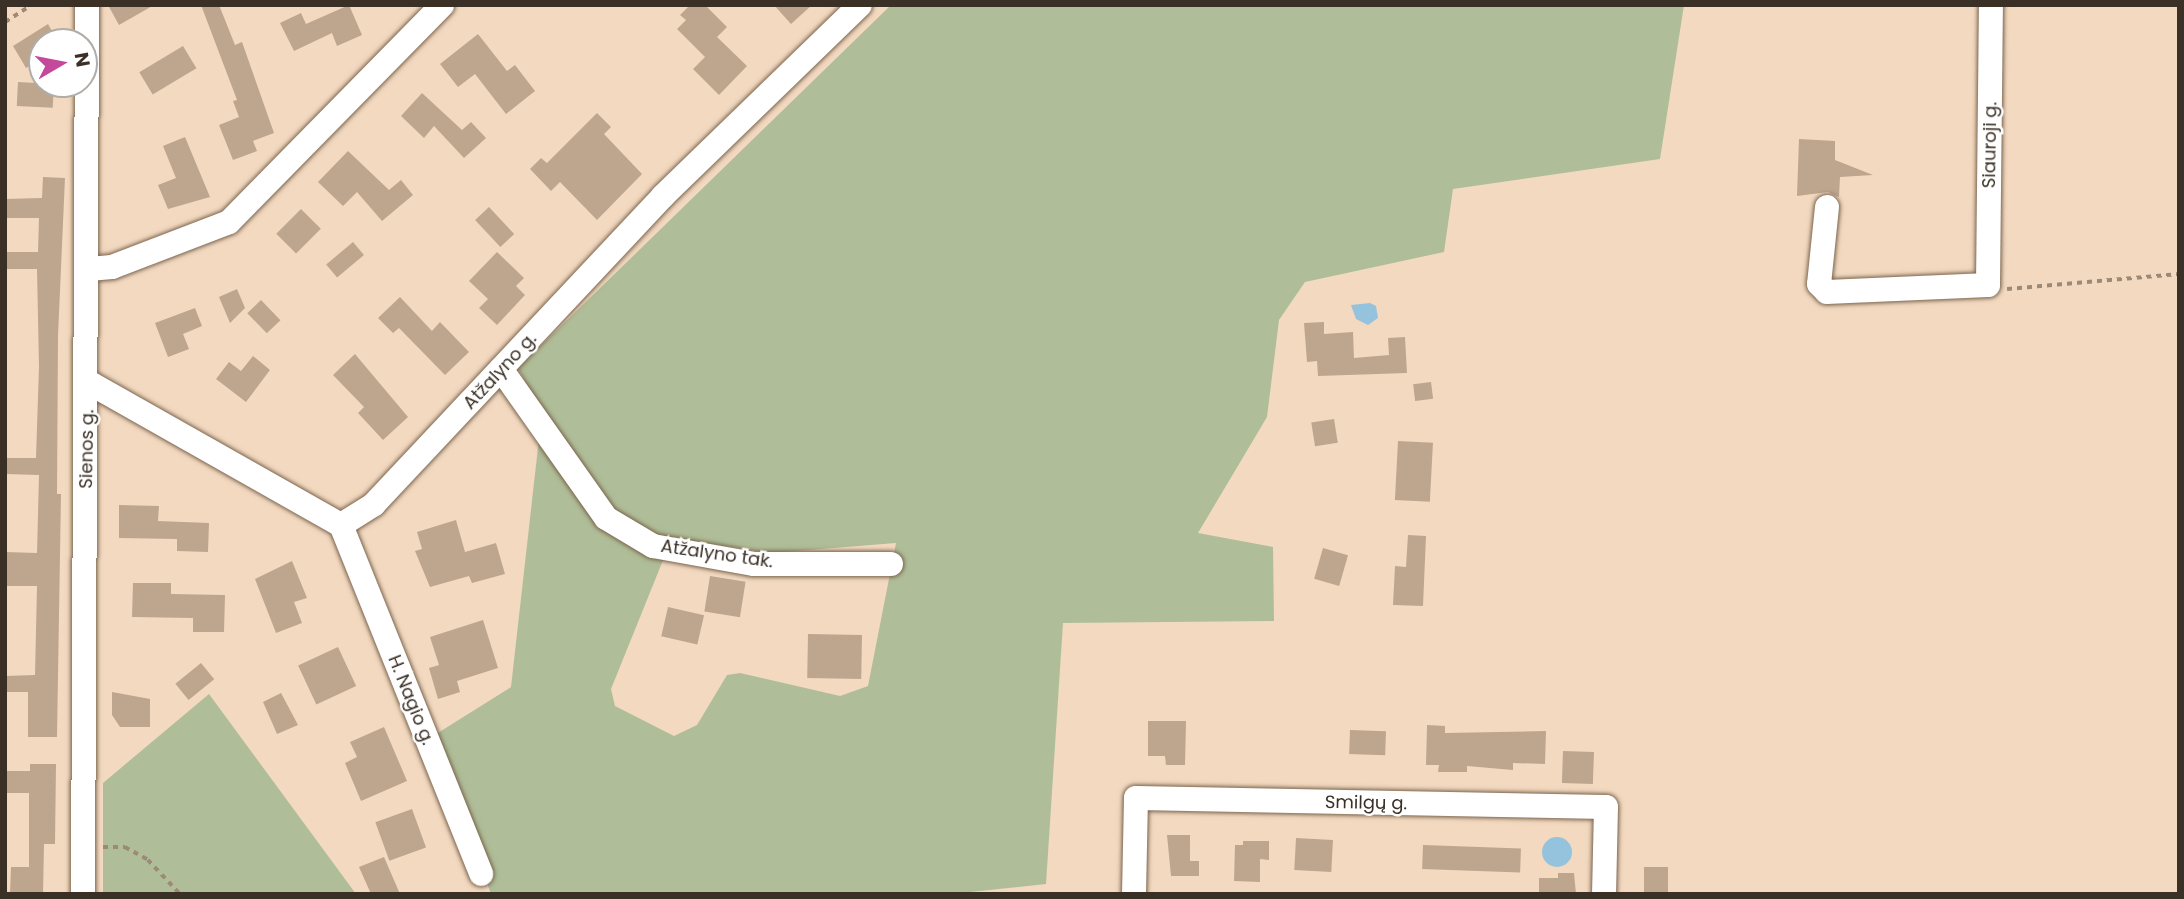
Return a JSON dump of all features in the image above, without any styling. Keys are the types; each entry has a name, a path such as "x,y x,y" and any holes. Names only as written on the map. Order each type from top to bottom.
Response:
{"street":[{"name":"Sienos g.","path":"83,894 89,269 87,5"},
{"path":"89,269 112,267 229,222 442,5"},
{"name":"Atžalyno g.","path":"341,525 374,504 663,196 860,5"},
{"name":"Siauroji g.","path":"1988,285 1991,5"},
{"path":"1826,208 1819,284 1827,292 1988,285"},
{"name":"Atžalyno tak.","path":"502,369 606,518 653,546 754,564 891,564"},
{"path":"88,382 341,525"},
{"name":"H. Nagio g.","path":"341,525 481,874"},
{"name":"Smilgų g.","path":"1134,894 1136,798 1606,807 1604,894"}],"path":[{"path":"5,22 32,5"},
{"path":"1988,285 2035,289 2179,274"},
{"path":"103,847 125,847 148,860 180,894"}],"green space":[{"path":"891,5 1684,5 1660,159 1453,189 1444,252 1305,282 1279,320 1267,417 1198,533 1273,547 1274,621 1063,623 1046,884 951,894 491,894 433,736 511,687 542,412 518,368","holes":["672,538 771,553 896,543 868,686 840,696 740,673 727,675 697,725 674,736 615,706 611,689"]},
{"path":"209,694 356,894 103,894 103,783"}],"water":[{"path":"1370,303 1376,306 1378,318 1368,325 1356,319 1351,305"},
{"path":"1557,837 1567,842 1572,852 1567,862 1557,867 1547,862 1542,852 1547,842"}],"building":[{"path":"108,5 154,5 119,25"},
{"path":"201,5 219,5 235,45 242,42 274,133 253,141 257,151 233,160 219,125 239,117 233,101 237,100"},
{"path":"349,5 362,35 337,46 332,33 294,51 280,23 301,13 306,24"},
{"path":"690,5 705,5 727,27 717,37 747,66 719,95 693,69 705,57 677,29 686,20 680,15"},
{"path":"774,5 812,5 791,24"},
{"path":"478,34 507,71 515,65 535,91 506,114 475,74 458,87 440,64"},
{"path":"28,37 28,67 26,68 13,46"},
{"path":"183,46 196,68 153,95 139,72"},
{"path":"18,82 28,83 28,98 53,98 53,108 17,106"},
{"path":"422,93 462,130 471,122 486,138 464,158 434,126 424,138 401,116"},
{"path":"597,113 611,127 604,134 642,174 597,220 560,182 551,191 530,169 541,158 547,163"},
{"path":"185,137 210,197 168,209 158,185 176,178 163,146"},
{"path":"1799,139 1835,141 1835,160 1873,175 1840,177 1839,197 1828,192 1797,196"},
{"path":"348,151 389,190 401,180 413,195 382,221 357,192 343,206 318,182"},
{"path":"43,177 65,178 58,336 57,494 61,494 57,737 28,737 28,692 5,692 5,676 35,675 37,586 5,586 5,552 37,553 39,475 5,474 5,458 36,458 39,367 37,269 5,269 5,252 38,252 39,218 5,218 5,199 42,198"},
{"path":"489,207 514,234 500,247 475,220"},
{"path":"301,209 321,229 296,254 276,234"},
{"path":"353,242 364,255 337,278 326,264"},
{"path":"497,252 524,278 516,286 525,295 497,325 479,308 488,299 469,281"},
{"path":"237,289 245,308 230,323 219,297"},
{"path":"400,297 432,331 440,322 469,352 445,375 399,328 393,333 378,318"},
{"path":"261,300 280,320 267,333 247,313"},
{"path":"195,308 202,326 183,334 189,349 168,357 155,323"},
{"path":"1324,322 1324,334 1353,332 1354,358 1389,355 1388,338 1405,337 1407,373 1318,376 1317,361 1307,362 1304,323"},
{"path":"355,354 408,417 383,440 358,413 364,407 333,375"},
{"path":"253,356 270,370 246,402 216,379 229,362 241,371"},
{"path":"1431,382 1433,399 1415,401 1413,384"},
{"path":"1334,419 1338,443 1315,446 1311,423"},
{"path":"1398,441 1433,443 1430,502 1395,500"},
{"path":"119,505 159,506 158,521 209,523 208,552 177,551 177,539 119,538"},
{"path":"456,520 465,552 496,543 505,574 472,583 469,576 430,587 415,551 422,549 417,532"},
{"path":"1408,535 1426,536 1423,606 1393,605 1395,566 1406,567"},
{"path":"1323,548 1348,555 1339,586 1314,579"},
{"path":"292,561 307,598 294,602 302,623 276,633 255,579"},
{"path":"710,576 746,582 740,617 704,612"},
{"path":"133,583 171,583 171,594 225,595 224,632 193,632 193,618 132,617"},
{"path":"668,607 704,615 697,645 661,636"},
{"path":"483,620 498,668 457,681 460,692 438,699 429,668 439,665 430,637"},
{"path":"808,634 862,635 861,679 807,678"},
{"path":"338,647 356,686 316,705 298,666"},
{"path":"201,663 214,679 189,700 175,684"},
{"path":"112,692 150,699 150,727 120,727 112,715"},
{"path":"281,693 298,725 277,734 263,702"},
{"path":"1148,721 1186,721 1185,765 1166,765 1165,756 1148,756"},
{"path":"1427,725 1445,726 1445,733 1546,731 1545,764 1513,763 1513,770 1467,766 1467,772 1438,772 1439,765 1426,765"},
{"path":"384,727 407,781 361,801 345,763 357,757 350,742"},
{"path":"1350,730 1386,731 1385,755 1349,754"},
{"path":"1563,751 1594,752 1593,784 1562,783"},
{"path":"30,764 56,764 55,844 44,844 43,894 10,894 11,867 29,867 29,793 5,793 5,771 30,771"},
{"path":"412,809 426,848 389,861 375,822"},
{"path":"1167,835 1190,835 1190,861 1199,861 1199,876 1171,876"},
{"path":"1296,838 1333,840 1331,872 1294,870"},
{"path":"1243,841 1269,841 1269,860 1260,859 1260,882 1234,881 1235,845 1243,845"},
{"path":"1423,845 1521,848 1520,872 1422,869"},
{"path":"384,857 400,894 371,894 359,867"},
{"path":"1644,867 1668,867 1668,894 1644,894"},
{"path":"1558,873 1574,873 1576,894 1539,894 1539,878 1558,878"}]}
